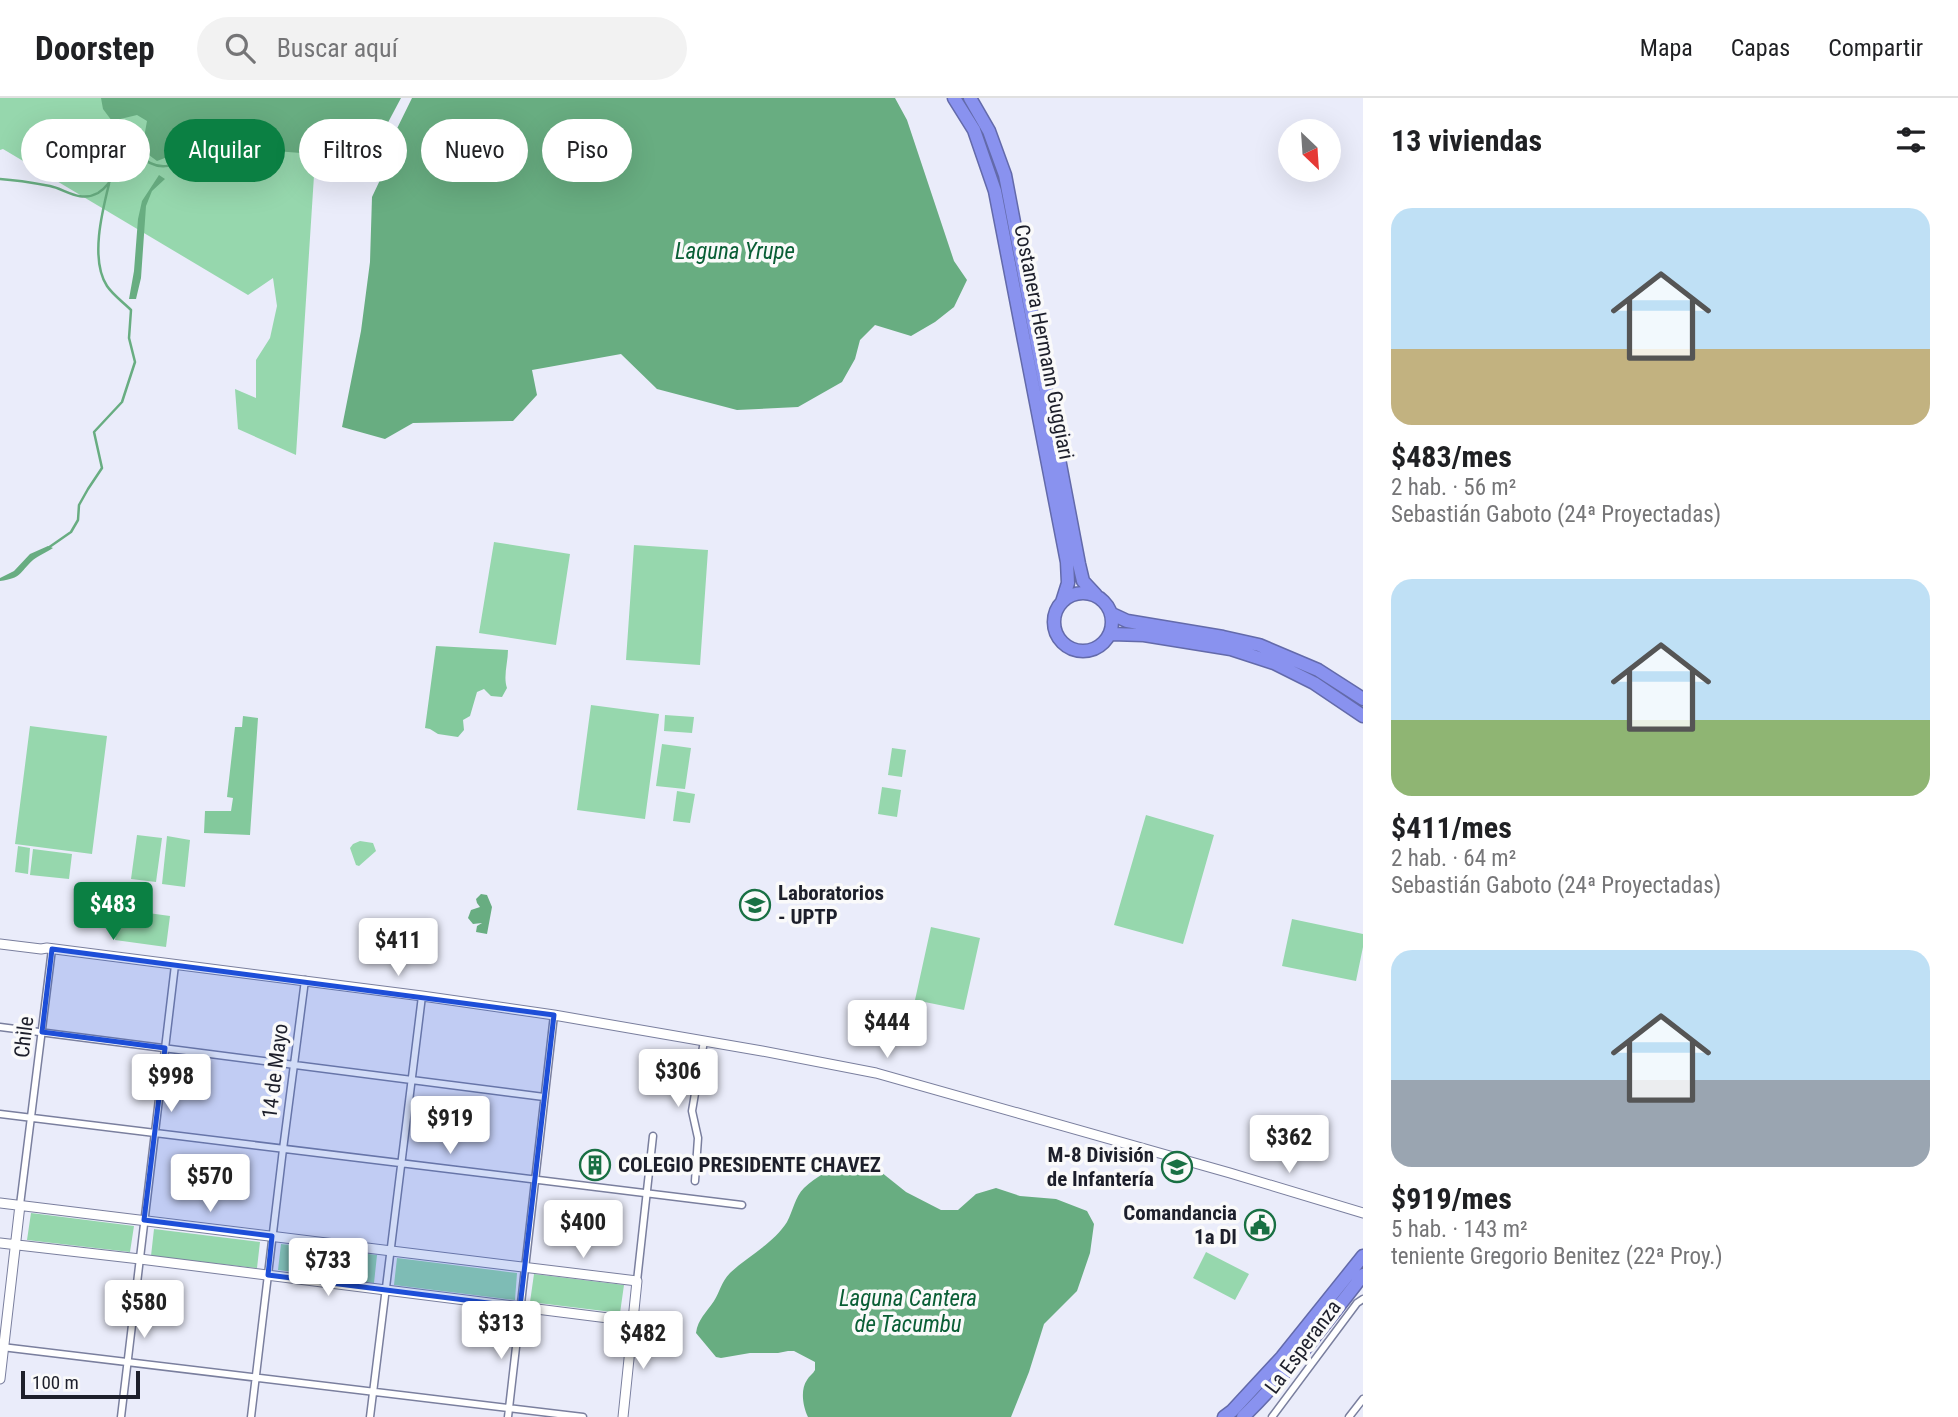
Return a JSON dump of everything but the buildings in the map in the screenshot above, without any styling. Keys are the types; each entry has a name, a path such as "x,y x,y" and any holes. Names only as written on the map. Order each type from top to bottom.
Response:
{"highway":[{"name":"Costanera Hermann Guggiari","path":"954,98 974,130 995,191 1067,562 1068,583 1062,602"},
{"name":"Costanera Hermann Guggiari","path":"970,98 989,131 1005,175 1079,564 1083,581 1096,596"},
{"path":"1078,593 1096,596 1103,600 1112,614 1111,634 1098,648 1089,651 1080,652 1063,644 1054,628 1054,618 1062,602 1078,593"},
{"path":"1112,614 1127,621 1259,645 1318,670 1363,699"},
{"path":"1111,634 1144,635 1231,649 1274,663 1314,683 1363,716"},
{"path":"1224,1417 1282,1357 1363,1256"},
{"path":"1243,1417 1264,1397 1322,1329 1363,1275"}],"street":[{"path":"0,938 42,944 50,948"},
{"path":"0,944 305,980 554,1015 876,1073 1363,1213"},
{"name":"Chile","path":"0,1379 50,948"},
{"path":"121,1417 175,965"},
{"name":"14 de Mayo","path":"251,1417 305,980"},
{"path":"370,1417 422,996"},
{"path":"508,1417 554,1015"},
{"path":"0,1027 544,1097"},
{"path":"695,1181 698,1138 692,1111 705,1041"},
{"path":"0,1114 741,1205"},
{"path":"623,1417 653,1136"},
{"path":"0,1203 637,1281"},
{"path":"0,1243 632,1321"},
{"name":"La Esperanza","path":"1272,1417 1357,1303 1363,1299"},
{"path":"2,1347 583,1417"},
{"path":"1349,1417 1363,1399"}],"highlighted area":[{"path":"52,949 554,1015 520,1307 268,1275 272,1236 144,1220 165,1048 42,1032"}],"shaded area":[{"path":"0,98 319,98 318,119 299,119 299,182 314,182 296,455 238,429 235,389 256,398 256,360 270,338 277,306 273,278 248,295 58,182 150,182 150,119 21,119 21,160 3,149 0,150"},
{"path":"494,542 570,554 556,645 479,633"},
{"path":"634,545 708,550 700,665 626,660"},
{"path":"436,646 508,650 507,688 502,697 491,696 484,689 477,692 470,716 463,720 464,730 458,737 438,734 425,728"},
{"path":"591,705 659,714 645,819 577,810"},
{"path":"665,715 694,717 692,733 664,731"},
{"path":"243,716 258,718 250,835 204,833 205,811 231,811 233,798 227,797 235,727 242,727"},
{"path":"30,726 107,736 92,854 15,844"},
{"path":"662,744 691,748 685,789 656,786"},
{"path":"892,748 906,750 902,777 888,775"},
{"path":"882,787 901,790 897,817 878,814"},
{"path":"677,791 695,794 690,823 673,821"},
{"path":"1146,815 1214,835 1183,944 1114,925"},
{"path":"137,835 162,838 156,882 131,879"},
{"path":"167,836 190,840 185,887 162,884"},
{"path":"360,841 373,843 376,851 359,866 356,865 350,848"},
{"path":"18,846 30,848 28,874 15,872"},
{"path":"33,849 72,854 69,879 30,875"},
{"path":"119,909 170,916 166,947 115,940"},
{"path":"1292,919 1363,934 1356,981 1282,966"},
{"path":"931,927 980,938 964,1010 915,1000"},
{"path":"31,1213 134,1226 130,1252 27,1240"},
{"path":"154,1229 260,1242 257,1268 151,1256"},
{"path":"281,1244 377,1255 374,1283 278,1270"},
{"path":"1206,1252 1249,1274 1235,1300 1193,1278"},
{"path":"397,1258 517,1273 515,1300 394,1285"},
{"path":"534,1274 624,1285 620,1313 530,1302"}],"water":[{"path":"101,98 401,98 390,119 299,119 299,153 285,152 285,119 164,119 164,158 157,161 150,156 150,119 137,115 110,119 103,109"},
{"name":"Laguna Yrupe","path":"412,98 895,98 907,120 954,261 967,280 954,307 911,336 875,325 860,340 855,359 842,382 798,407 737,410 657,389 621,354 532,370 537,395 513,421 413,423 385,439 342,427 361,331 370,262 372,197 379,182 407,182 407,119 402,119"},
{"path":"159,175 164,178 152,191 146,206 141,278 136,299 129,299 138,219 142,201"},
{"path":"48,546 53,548 33,560 20,574 0,581 0,578 14,571 30,554"},
{"path":"481,894 487,895 492,907 487,934 476,932 477,926 482,923 473,924 468,918 471,910 480,907 476,899"},
{"name":"Laguna Cantera de Tacumbu","path":"845,1163 867,1164 906,1192 941,1210 958,1210 976,1194 996,1188 1020,1196 1056,1199 1087,1211 1094,1224 1090,1253 1077,1291 1044,1324 1011,1417 808,1417 803,1393 805,1384 815,1370 815,1362 794,1351 716,1357 696,1333 700,1320 727,1276 781,1230 804,1188"}],"waterway":[{"path":"0,179 50,186 85,197 104,188 129,157 137,154 153,165 164,166"},
{"path":"48,548 71,532 78,520 79,505 102,468 94,432 122,402 135,362 129,338 131,310 107,286 99,263 99,236 109,184"}],"place":[{"name":"Laboratorios - UPTP","path":"755,905"},
{"name":"COLEGIO PRESIDENTE CHAVEZ","path":"595,1165"},
{"name":"M-8 División de Infantería","path":"1177,1167"},
{"name":"Comandancia 1a DI","path":"1260,1225"}]}
